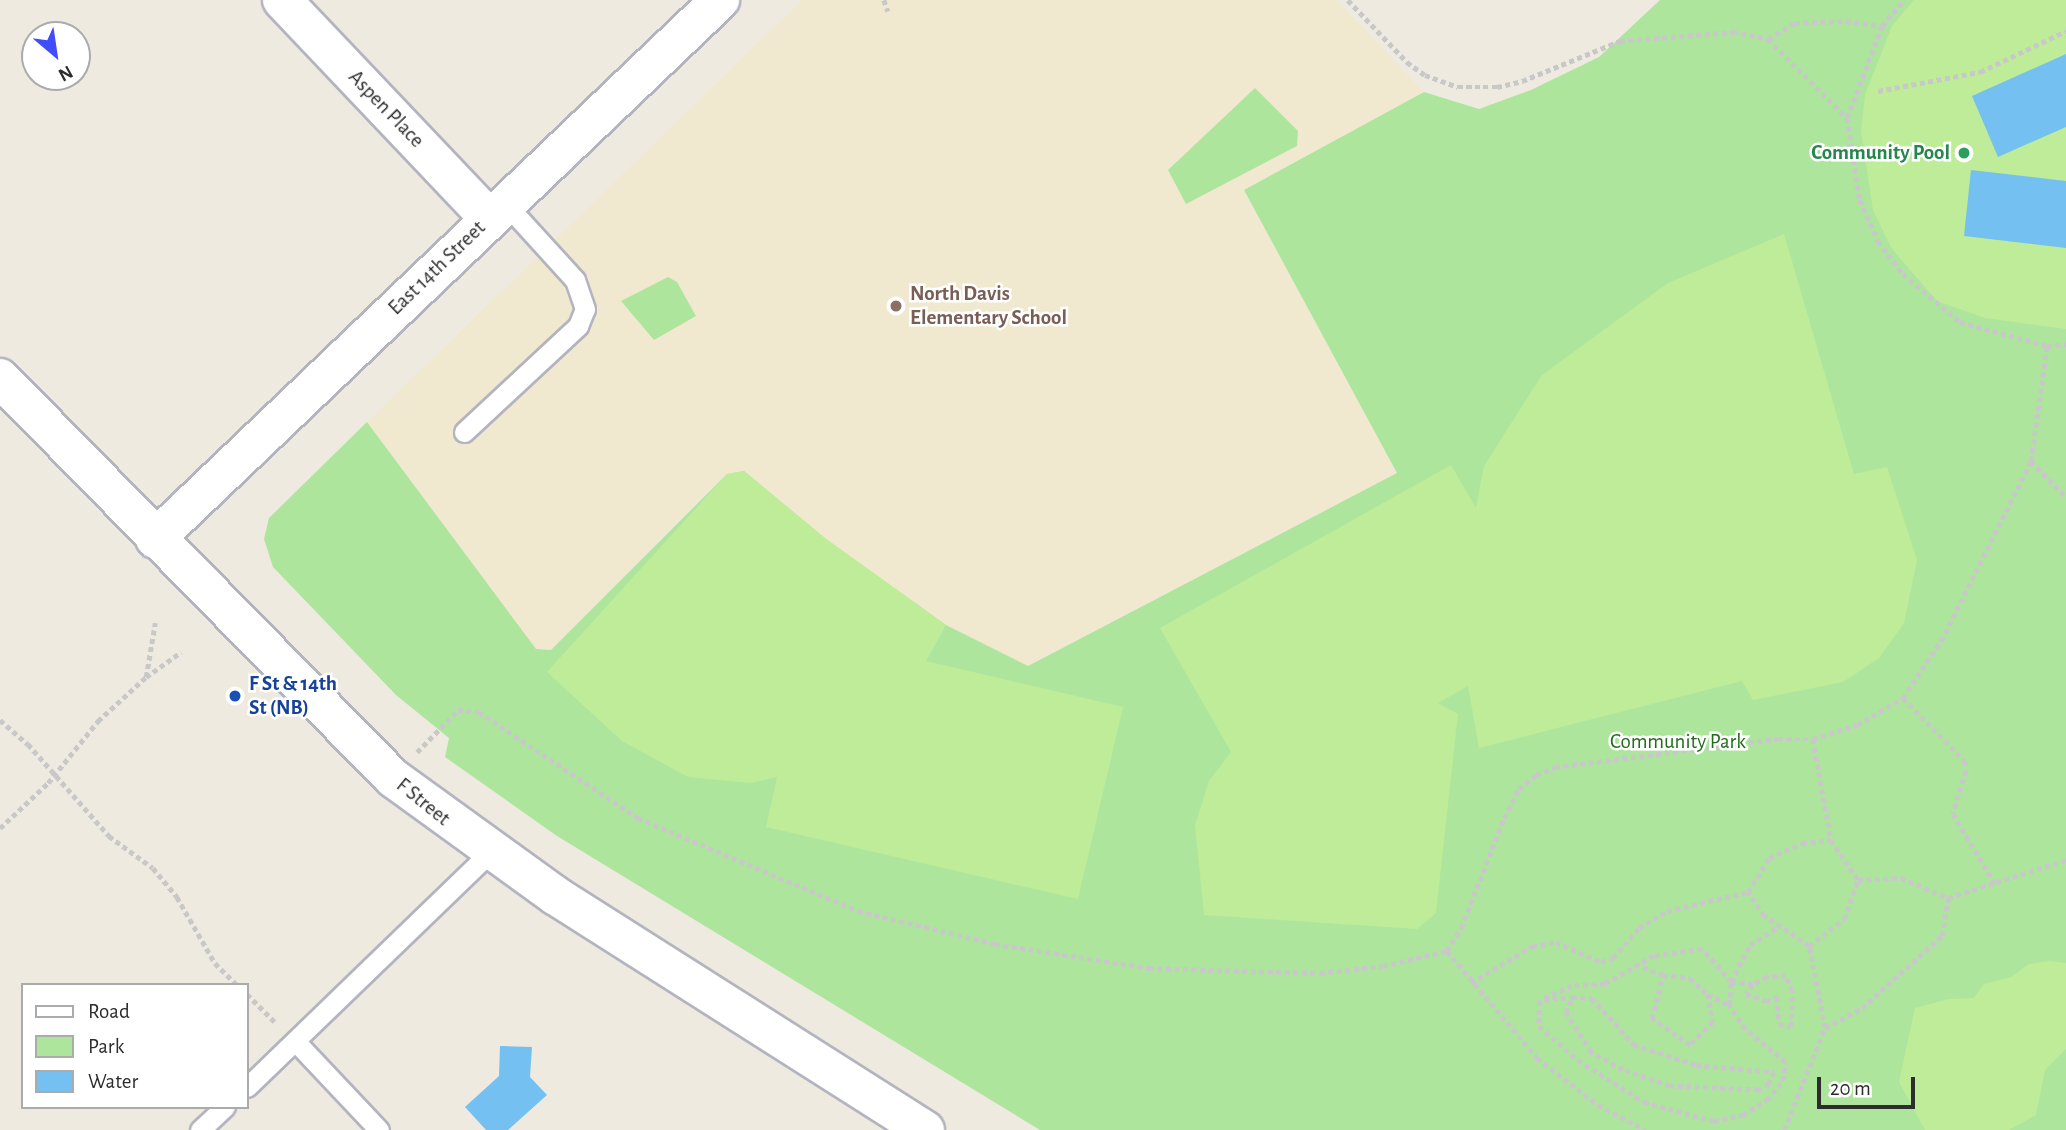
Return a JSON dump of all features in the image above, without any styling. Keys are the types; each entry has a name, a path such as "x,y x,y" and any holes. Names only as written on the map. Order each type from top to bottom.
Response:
{"street":[{"name":"Aspen Place","path":"282,0 497,210"},
{"name":"East 14th Street","path":"155,539 720,0"},
{"name":"F Street","path":"0,378 155,539 393,778 490,852 925,1130"}],"lane":[{"path":"464,432 578,326 585,309 575,279 497,210"},
{"path":"248,1086 490,852"},
{"path":"296,1042 379,1130"},
{"path":"200,1130 223,1109"}],"path":[{"path":"884,0 888,10"},
{"path":"1348,0 1407,62 1425,75 1458,87 1497,87 1522,80 1620,41 1733,32 1768,39 1847,118"},
{"path":"1904,0 1882,26 1847,118 1860,200 1878,241 1903,274 1959,322 2047,346 2066,344"},
{"path":"1768,39 1795,23 1846,21 1882,26"},
{"path":"1878,91 1980,72 2066,32"},
{"path":"393,778 458,710 479,712 638,818 858,911 995,944 1149,968 1320,973 1383,966 1447,951 1461,928 1509,808 1519,789 1536,775 1555,767 1778,739 1813,739 1857,725 1903,698 1941,641 2032,461 2047,346"},
{"path":"2032,461 2066,497"},
{"path":"146,677 155,623"},
{"path":"0,828 52,776 98,721 146,677 181,652"},
{"path":"1903,698 1965,761 1953,814 1996,885"},
{"path":"0,720 28,744 52,776 109,836 153,868 177,897 215,963 235,983"},
{"path":"1813,739 1831,840 1858,880"},
{"path":"1471,983 1532,946 1556,942 1601,962 1613,958 1639,928 1667,911 1748,892 1769,858 1802,843 1831,840"},
{"path":"1858,880 1901,878 1948,898 1996,885 2066,860"},
{"path":"1808,946 1844,919 1858,880"},
{"path":"1748,892 1764,916 1808,946 1825,1028 1784,1130"},
{"path":"1825,1028 1863,1008 1942,936 1948,898"},
{"path":"1729,1004 1731,982 1750,945 1779,926"},
{"path":"1540,1001 1572,986 1605,984 1634,964 1702,949 1731,982 1753,985 1767,977 1786,976 1792,991 1791,1027 1779,1024 1777,997 1766,1002 1746,994 1753,985"},
{"path":"1447,951 1471,983 1555,1073 1598,1105 1646,1130"},
{"path":"1540,1001 1539,1026 1578,1060 1644,1102 1714,1121 1743,1115 1767,1100 1783,1081 1785,1062 1745,1029 1729,1004 1708,994 1690,978 1663,975 1634,964"},
{"path":"1663,975 1653,1019 1690,1045 1713,1022 1708,994"},
{"path":"248,995 296,1042"},
{"path":"1540,1001 1573,997 1592,998 1634,1045 1696,1065 1774,1072 1769,1084 1759,1090 1670,1086 1623,1070 1591,1052 1566,1013 1573,997"}],"shaded area":[{"name":"North Davis Elementary School","path":"802,0 1337,0 1424,92 1244,190 1397,473 1027,666 946,625 826,539 744,471 726,474 551,650 536,649 367,422"}],"green space":[{"name":"Community Park","path":"1660,0 2066,0 2066,1130 1040,1130 557,836 445,757 449,738 396,695 273,567 264,539 269,518 367,422 536,649 551,650 727,474 744,471 826,539 946,625 1028,666 1397,473 1244,190 1424,92 1479,109 1531,90 1599,57"},
{"name":"Community Pool","path":"1914,0 2066,0 2066,329 1985,318 1937,301 1892,249 1873,210 1861,131 1865,95 1892,26"},
{"path":"1255,88 1298,131 1297,146 1186,204 1168,170"},
{"path":"1784,234 1854,474 1887,467 1917,560 1904,623 1879,658 1843,682 1753,700 1742,681 1479,748 1468,686 1438,703 1458,714 1436,913 1417,929 1204,915 1195,825 1209,781 1231,752 1160,628 1451,465 1476,508 1484,466 1542,375 1668,283"},
{"path":"668,277 677,282 696,316 654,340 621,301"},
{"path":"744,471 826,539 946,625 926,661 1123,707 1078,899 766,827 777,777 750,783 688,777 622,741 547,672 727,474"},
{"path":"2050,961 2066,963 2066,1049 2045,1070 2036,1115 2009,1130 1925,1130 1899,1082 1915,1008 1949,999 1974,998 1984,984 2011,977 2029,964"}],"water":[{"path":"2066,54 2066,127 1998,157 1972,96"},
{"path":"1971,170 2066,181 2066,248 1964,236"},
{"path":"500,1046 532,1047 530,1077 547,1095 508,1130 486,1130 465,1107 499,1076"}],"place":[{"name":"Community Pool","path":"1964,153"},
{"name":"North Davis Elementary School","path":"896,306"},
{"name":"F St & 14th St (NB)","path":"235,696"}]}
